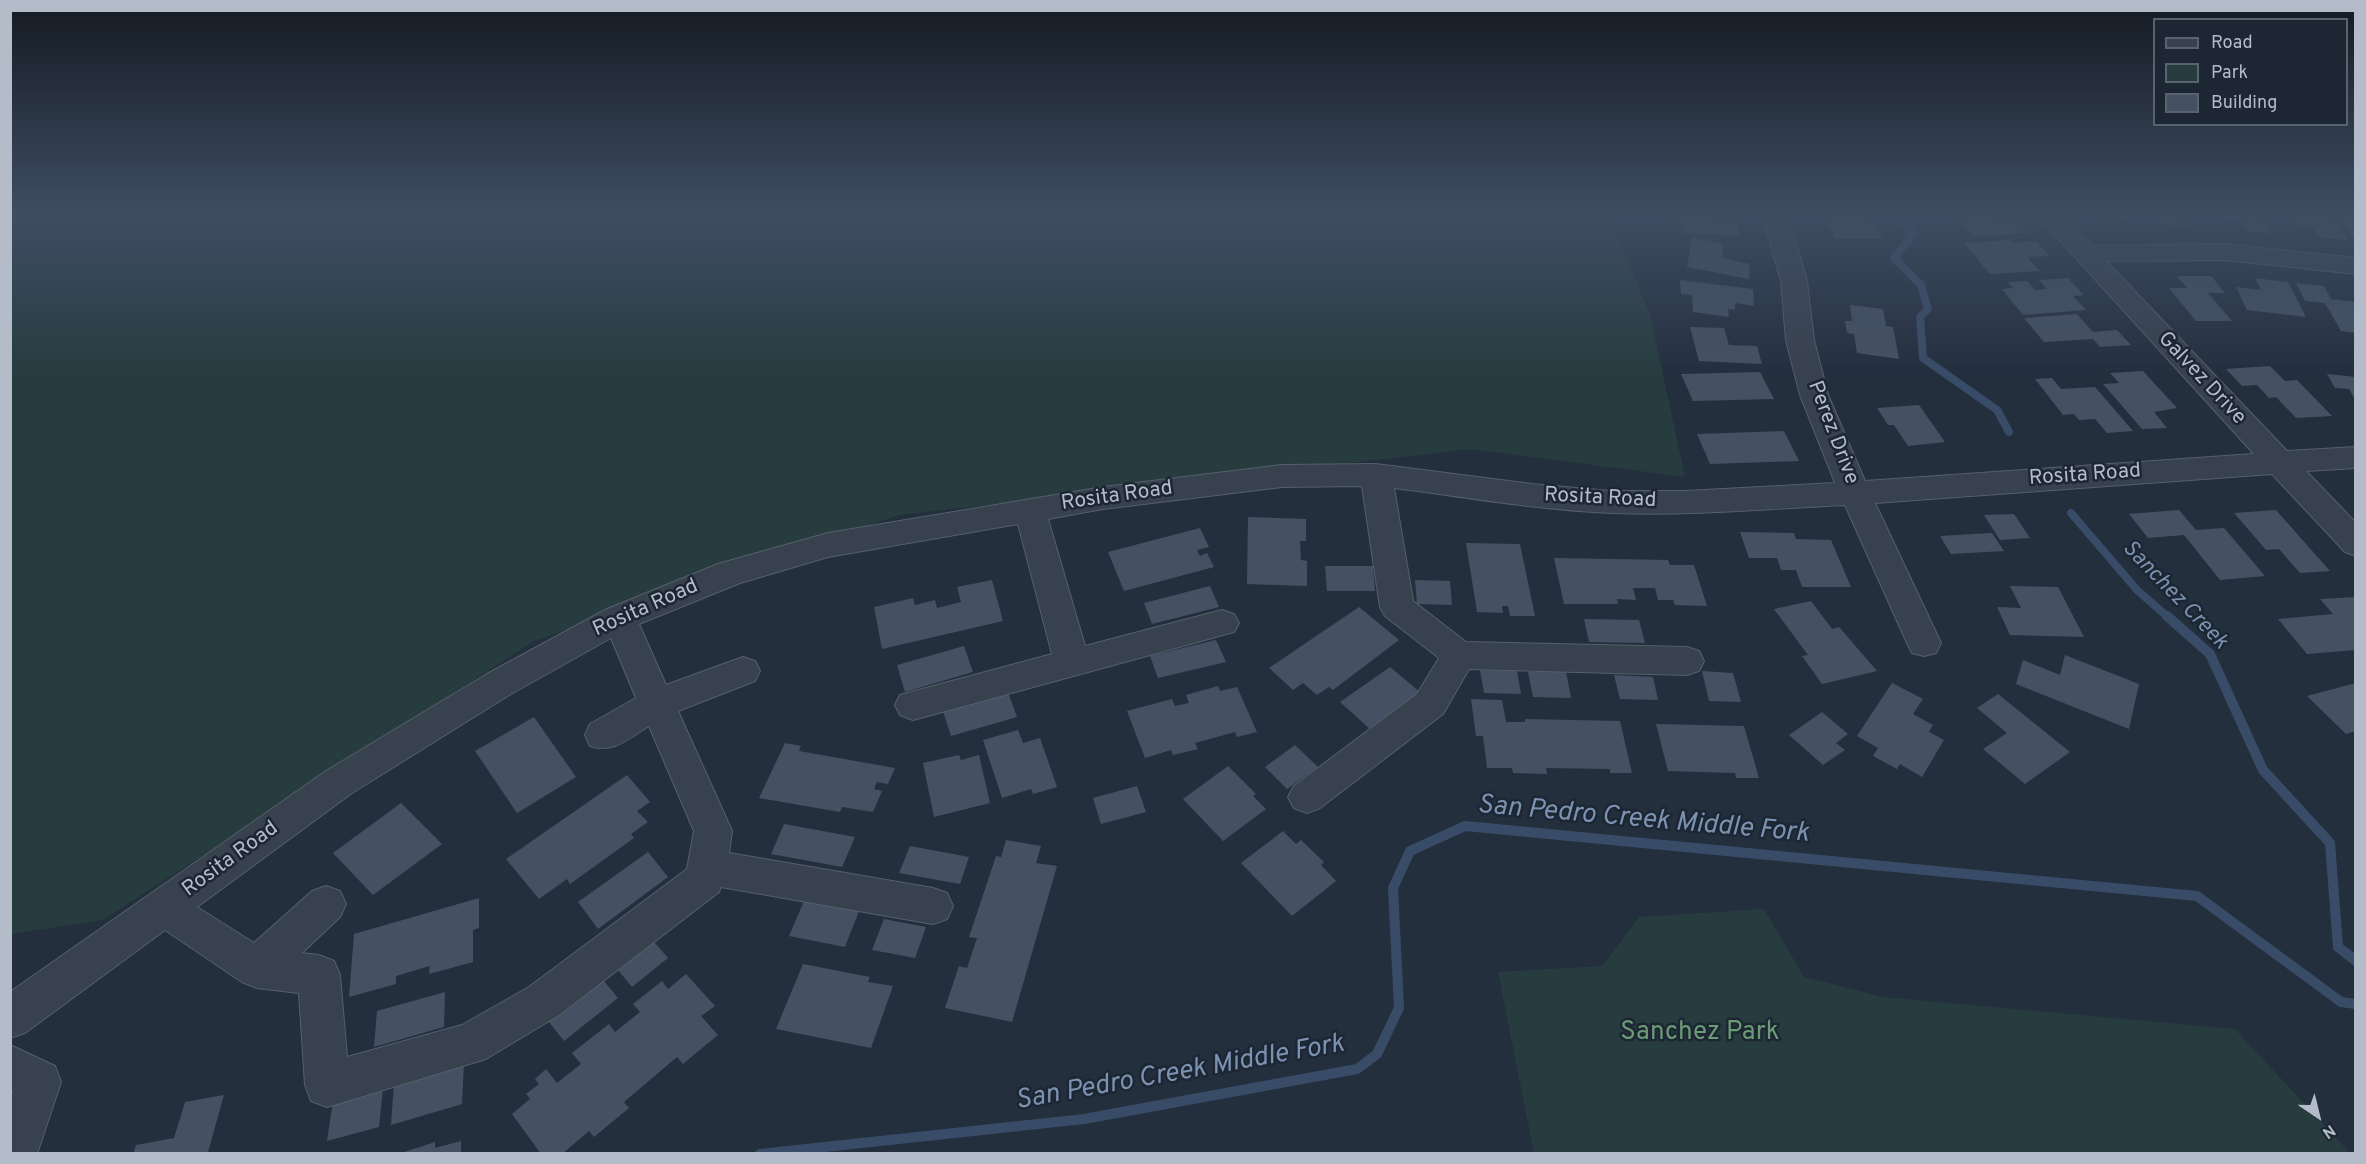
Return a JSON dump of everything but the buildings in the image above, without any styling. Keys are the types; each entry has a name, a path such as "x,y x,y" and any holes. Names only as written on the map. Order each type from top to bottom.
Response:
{"street":[{"name":"Perez Drive","path":"1790,267 1794,281 1800,340 1814,395 1855,493 1924,643"},
{"name":"Galvez Drive","path":"2098,267 2355,544"},
{"name":"Rosita Road","path":"10,1018 339,782 499,684 619,618 730,573 828,545 1102,498 1282,476 1376,475 1532,495 1611,502 1686,502 1855,493 2355,457"},
{"path":"1376,475 1397,607 1459,656 1687,662"},
{"path":"1030,510 1072,663"},
{"path":"166,906 186,923 257,968 319,975 327,1085 471,1044 544,1001 705,879 713,831 619,618"},
{"path":"912,705 1222,623"},
{"path":"1307,797 1430,705 1459,656"},
{"path":"603,735 658,703 743,671"},
{"path":"707,867 933,906"},
{"path":"257,968 326,904"},
{"path":"10,1068 39,1082 14,1154"}],"green space":[{"path":"11,267 1630,267 1650,314 1685,477 1471,449 899,515 534,641 103,920 11,934"},
{"name":"Sanchez Park","path":"1764,909 1804,977 1883,997 2235,1029 2350,1153 1534,1153 1498,972 1602,966 1639,917"}],"waterway":[{"name":"Sanchez Creek","path":"1903,267 1921,285 1928,309 1920,317 1923,358 1997,410 2009,432"},
{"name":"Sanchez Creek","path":"2071,513 2137,590 2169,618"},
{"name":"Sanchez Creek","path":"2167,616 2210,654 2263,770 2330,843 2338,947 2356,961"},
{"name":"San Pedro Creek Middle Fork","path":"760,1154 1084,1119 1357,1069 1377,1054 1399,1008 1393,888 1410,851 1465,826 2197,896 2341,1002 2356,1004"}]}
